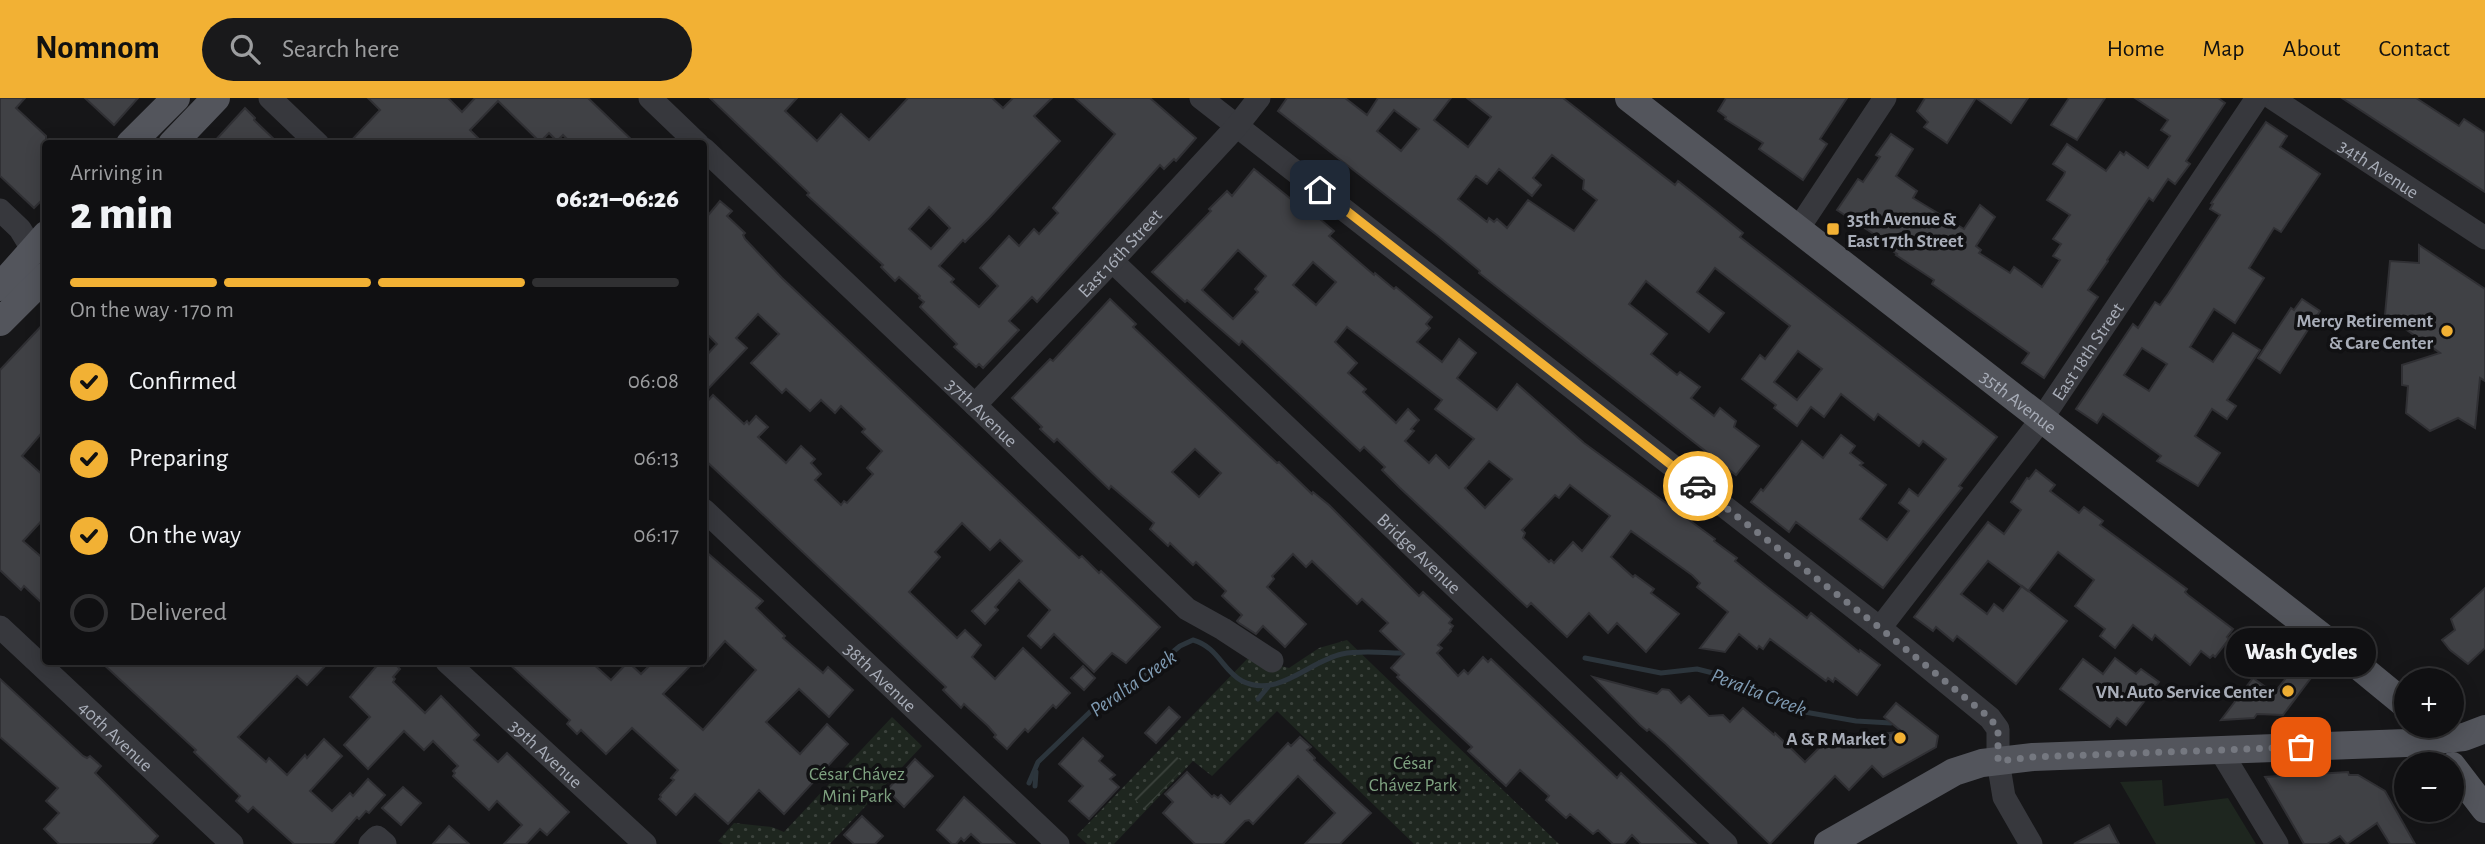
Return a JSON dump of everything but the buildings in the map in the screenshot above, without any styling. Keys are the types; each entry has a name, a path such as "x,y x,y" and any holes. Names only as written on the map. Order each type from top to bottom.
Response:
{"main road":[{"path":"134,140 176,98"},
{"path":"176,140 216,98"},
{"name":"35th Avenue","path":"1629,98 2394,695"},
{"path":"0,287 42,258"},
{"path":"0,322 42,258"},
{"path":"2464,737 2485,729"},
{"path":"1828,844 1954,772 1982,763 2033,757 2220,750 2394,736"},
{"path":"2464,782 2485,809"}],"street":[{"path":"270,98 314,140"},
{"path":"650,98 694,140"},
{"path":"1201,98 1880,628 1990,718 1998,729 1998,761 2004,797 2031,844"},
{"name":"East 16th Street","path":"975,405 1237,126 1259,98"},
{"path":"1798,229 1885,98"},
{"name":"East 18th Street","path":"1880,628 2041,420 2258,98"},
{"name":"34th Avenue","path":"2272,98 2485,238"},
{"name":"37th Avenue","path":"707,152 1187,609 1272,661"},
{"path":"0,210 20,229 42,258"},
{"name":"Bridge Avenue","path":"1112,261 1726,844"},
{"name":"38th Avenue","path":"707,513 1058,844"},
{"name":"40th Avenue","path":"0,627 232,844"},
{"name":"39th Avenue","path":"450,665 645,844"},
{"path":"2220,750 2277,844"},
{"path":"370,844 377,837 385,844"}],"green space":[{"name":"César Chávez Park","path":"1347,640 1559,844 1414,844 1277,711 1212,776 1193,761 1114,844 1087,844 1077,835 1248,658 1289,668 1319,648"},
{"name":"César Chávez Mini Park","path":"892,717 922,746 830,844 723,844 718,841 734,823 772,827 784,832"},
{"path":"1175,755 1186,765 1145,809 1134,799"},
{"path":"2162,780 2164,806 2228,798 2256,844 2156,844 2120,782"}],"waterway":[{"name":"Peralta Creek","path":"1029,783 1038,762 1091,711 1110,704 1180,646 1193,640 1209,648 1235,677 1255,685 1281,682 1342,654 1402,653"},
{"name":"Peralta Creek","path":"1585,658 1661,673 1697,669 1733,678 1765,698 1799,711 1856,721 1891,723"},
{"name":"Peralta Creek","path":"1258,699 1268,687"},
{"name":"Peralta Creek","path":"1035,786 1036,772"}],"way so far":[{"path":"1698,486 1990,718 1998,729 1998,761 2033,757 2301,747"}],"place":[{"name":"35th Avenue & East 17th Street","path":"1833,229"},
{"name":"Mercy Retirement & Care Center","path":"2447,331"},
{"name":"VN. Auto Service Center","path":"2288,691"},
{"name":"A & R Market","path":"1900,738"},
{"name":"Wash Cycles","path":"2301,747"}],"route":[{"path":"1320,190 1698,486"}]}
